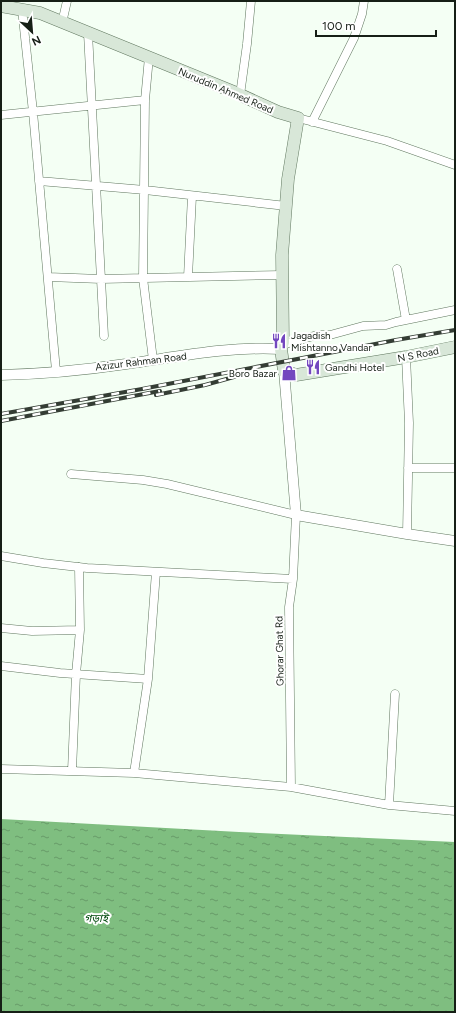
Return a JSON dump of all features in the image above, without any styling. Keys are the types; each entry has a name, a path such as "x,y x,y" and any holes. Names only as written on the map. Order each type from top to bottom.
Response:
{"main road":[{"name":"Nuruddin Ahmed Road","path":"1,6 40,13 149,57 278,112 298,118"},
{"path":"284,371 281,347 282,255 288,179 298,118"},
{"name":"N S Road","path":"284,371 296,375 406,357 455,347"}],"street":[{"path":"62,23 67,1"},
{"path":"240,95 251,1"},
{"path":"312,122 354,38 362,14 364,1"},
{"path":"22,9 33,112 56,371"},
{"path":"88,32 104,336"},
{"path":"149,57 145,100 143,278 152,360"},
{"path":"1,115 145,100"},
{"name":"Nuruddin Ahmed Road","path":"298,118 387,141 455,165"},
{"path":"39,181 145,190 286,206"},
{"path":"188,277 192,196"},
{"path":"397,269 406,320"},
{"path":"48,277 143,278 282,275"},
{"path":"281,347 317,335 330,335 363,326 386,325 455,310"},
{"name":"Azizur Rahman Road","path":"1,375 126,364 258,348 281,347"},
{"path":"406,357 409,424 407,534"},
{"path":"284,371 296,515"},
{"path":"408,468 455,468"},
{"path":"71,474 143,480 167,484 296,515 455,541"},
{"name":"Ghorar Ghat Rd","path":"291,787 289,607 293,579 296,515"},
{"path":"1,556 79,567 293,579"},
{"path":"72,771 76,674 80,630 79,567"},
{"path":"134,773 148,679 156,572"},
{"path":"1,628 32,631 80,630"},
{"path":"1,666 76,674 148,679"},
{"path":"389,805 395,694"},
{"path":"1,769 134,773 291,787 389,805 455,811"}],"water":[{"name":"গড়াই","path":"1,819 455,842 455,1012 1,1012"}],"railway":[{"path":"1,414 455,330"},
{"path":"156,395 205,385 241,375"},
{"path":"1,421 160,391"}],"place":[{"name":"Jagadish Mishtanno Vandar","path":"279,341"},
{"name":"Gandhi Hotel","path":"313,367"},
{"name":"Boro Bazar","path":"289,373"}]}
